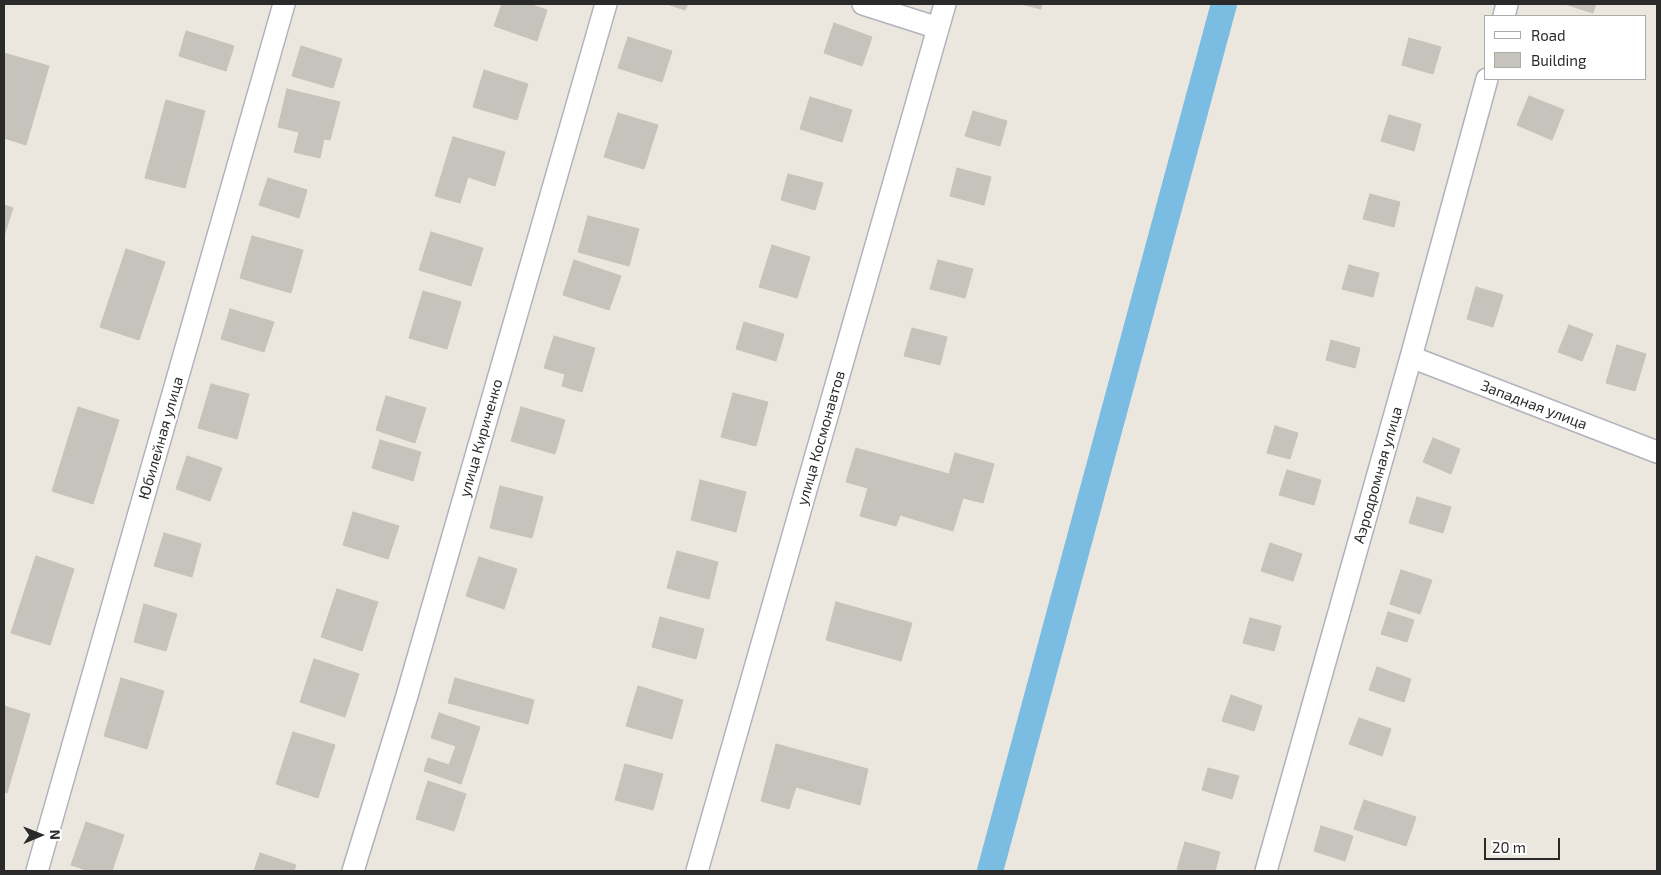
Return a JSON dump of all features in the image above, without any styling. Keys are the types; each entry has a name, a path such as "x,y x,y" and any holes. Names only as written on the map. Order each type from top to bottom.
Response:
{"street":[{"name":"Юбилейная улица","path":"37,871 284,4"},
{"name":"улица Кириченко","path":"353,871 411,680 606,4"},
{"path":"863,4 938,28"},
{"name":"улица Космонавтов","path":"697,871 945,4"},
{"name":"Аэродромная улица","path":"1266,871 1411,358 1487,80"},
{"name":"Западная улица","path":"1411,358 1657,452"}],"building":[{"path":"502,4 529,4 547,10 537,41 494,26"},
{"path":"667,4 688,4 685,10"},
{"path":"1021,4 1042,4 1041,9"},
{"path":"1565,4 1596,4 1593,13"},
{"path":"834,23 872,37 862,66 824,53"},
{"path":"186,31 234,46 226,71 179,56"},
{"path":"628,37 672,51 662,82 618,68"},
{"path":"1409,38 1441,47 1433,74 1402,65"},
{"path":"301,46 342,59 333,88 292,76"},
{"path":"4,53 49,66 26,145 4,138"},
{"path":"484,70 528,84 517,120 473,107"},
{"path":"287,89 340,102 330,140 324,139 320,158 294,152 299,132 278,127"},
{"path":"1529,96 1564,110 1552,140 1517,125"},
{"path":"810,97 852,110 842,142 800,129"},
{"path":"166,100 205,111 185,188 145,178"},
{"path":"973,111 1007,121 1000,146 965,136"},
{"path":"618,113 658,125 644,169 604,157"},
{"path":"1389,115 1421,124 1414,151 1381,141"},
{"path":"453,137 505,152 495,186 468,177 460,203 435,196"},
{"path":"957,168 991,177 984,205 950,196"},
{"path":"788,174 823,183 815,210 781,200"},
{"path":"268,178 307,190 299,218 259,205"},
{"path":"1370,194 1400,202 1394,227 1363,219"},
{"path":"4,205 13,208 4,236"},
{"path":"588,216 639,229 629,266 578,252"},
{"path":"431,232 483,248 471,286 419,270"},
{"path":"252,236 303,250 291,293 240,278"},
{"path":"772,245 810,257 797,298 759,287"},
{"path":"126,249 165,262 139,340 100,327"},
{"path":"574,260 621,276 609,310 563,295"},
{"path":"938,260 973,269 965,298 930,289"},
{"path":"1349,265 1379,273 1373,297 1342,289"},
{"path":"1476,287 1503,295 1493,327 1467,319"},
{"path":"423,291 461,302 447,349 409,338"},
{"path":"230,309 274,322 264,352 221,339"},
{"path":"744,322 784,334 776,361 736,349"},
{"path":"1569,325 1593,334 1582,361 1558,352"},
{"path":"912,328 947,337 940,365 904,356"},
{"path":"554,336 595,348 582,392 562,386 565,374 544,368"},
{"path":"1331,340 1360,348 1355,368 1326,360"},
{"path":"1617,345 1646,354 1635,391 1606,383"},
{"path":"211,384 249,394 237,439 198,428"},
{"path":"733,393 768,402 756,446 721,437"},
{"path":"386,396 426,408 415,443 376,430"},
{"path":"78,407 119,420 93,504 52,491"},
{"path":"521,407 565,420 555,454 511,441"},
{"path":"1275,426 1298,433 1290,459 1267,453"},
{"path":"1433,438 1460,449 1451,474 1423,462"},
{"path":"380,440 421,452 413,481 372,468"},
{"path":"856,448 949,474 955,453 994,464 983,503 963,498 953,531 900,515 896,526 860,516 868,488 846,482"},
{"path":"187,456 222,468 210,501 176,489"},
{"path":"1287,470 1321,480 1314,505 1279,495"},
{"path":"700,480 746,492 736,532 691,520"},
{"path":"500,486 543,497 532,538 490,528"},
{"path":"1417,497 1451,507 1443,533 1409,523"},
{"path":"353,512 399,526 388,559 343,545"},
{"path":"164,533 201,544 192,577 154,566"},
{"path":"1270,543 1302,554 1293,581 1261,571"},
{"path":"677,551 718,562 709,599 667,588"},
{"path":"36,556 74,569 50,645 11,633"},
{"path":"479,557 517,569 504,609 466,596"},
{"path":"1401,570 1432,580 1420,614 1390,604"},
{"path":"337,589 378,602 362,651 321,637"},
{"path":"836,602 912,623 901,661 826,640"},
{"path":"144,604 177,614 166,651 134,642"},
{"path":"1388,612 1414,620 1407,642 1381,634"},
{"path":"660,617 704,629 696,659 652,647"},
{"path":"1250,618 1281,626 1274,651 1243,643"},
{"path":"314,659 359,674 345,717 300,702"},
{"path":"1377,667 1411,679 1404,702 1369,690"},
{"path":"121,678 164,691 147,749 104,736"},
{"path":"455,678 534,700 528,724 448,703"},
{"path":"638,686 683,700 672,739 626,726"},
{"path":"1231,695 1262,706 1254,731 1222,721"},
{"path":"4,706 30,714 7,793 4,792"},
{"path":"439,713 480,727 461,784 424,771 428,758 449,765 456,746 431,738"},
{"path":"1359,718 1391,729 1382,756 1349,744"},
{"path":"293,732 335,745 318,798 276,784"},
{"path":"776,744 868,769 860,805 796,787 789,809 761,801"},
{"path":"625,764 663,774 653,810 615,800"},
{"path":"1208,768 1239,776 1232,799 1202,790"},
{"path":"428,781 466,794 454,831 416,819"},
{"path":"1364,800 1416,817 1406,846 1354,829"},
{"path":"86,822 124,835 112,871 89,871 71,865"},
{"path":"1321,826 1353,836 1345,861 1314,851"},
{"path":"1185,842 1220,852 1215,871 1186,871 1177,869"},
{"path":"260,853 296,865 294,871 254,871"}],"waterway":[{"path":"990,871 1224,4"}]}
